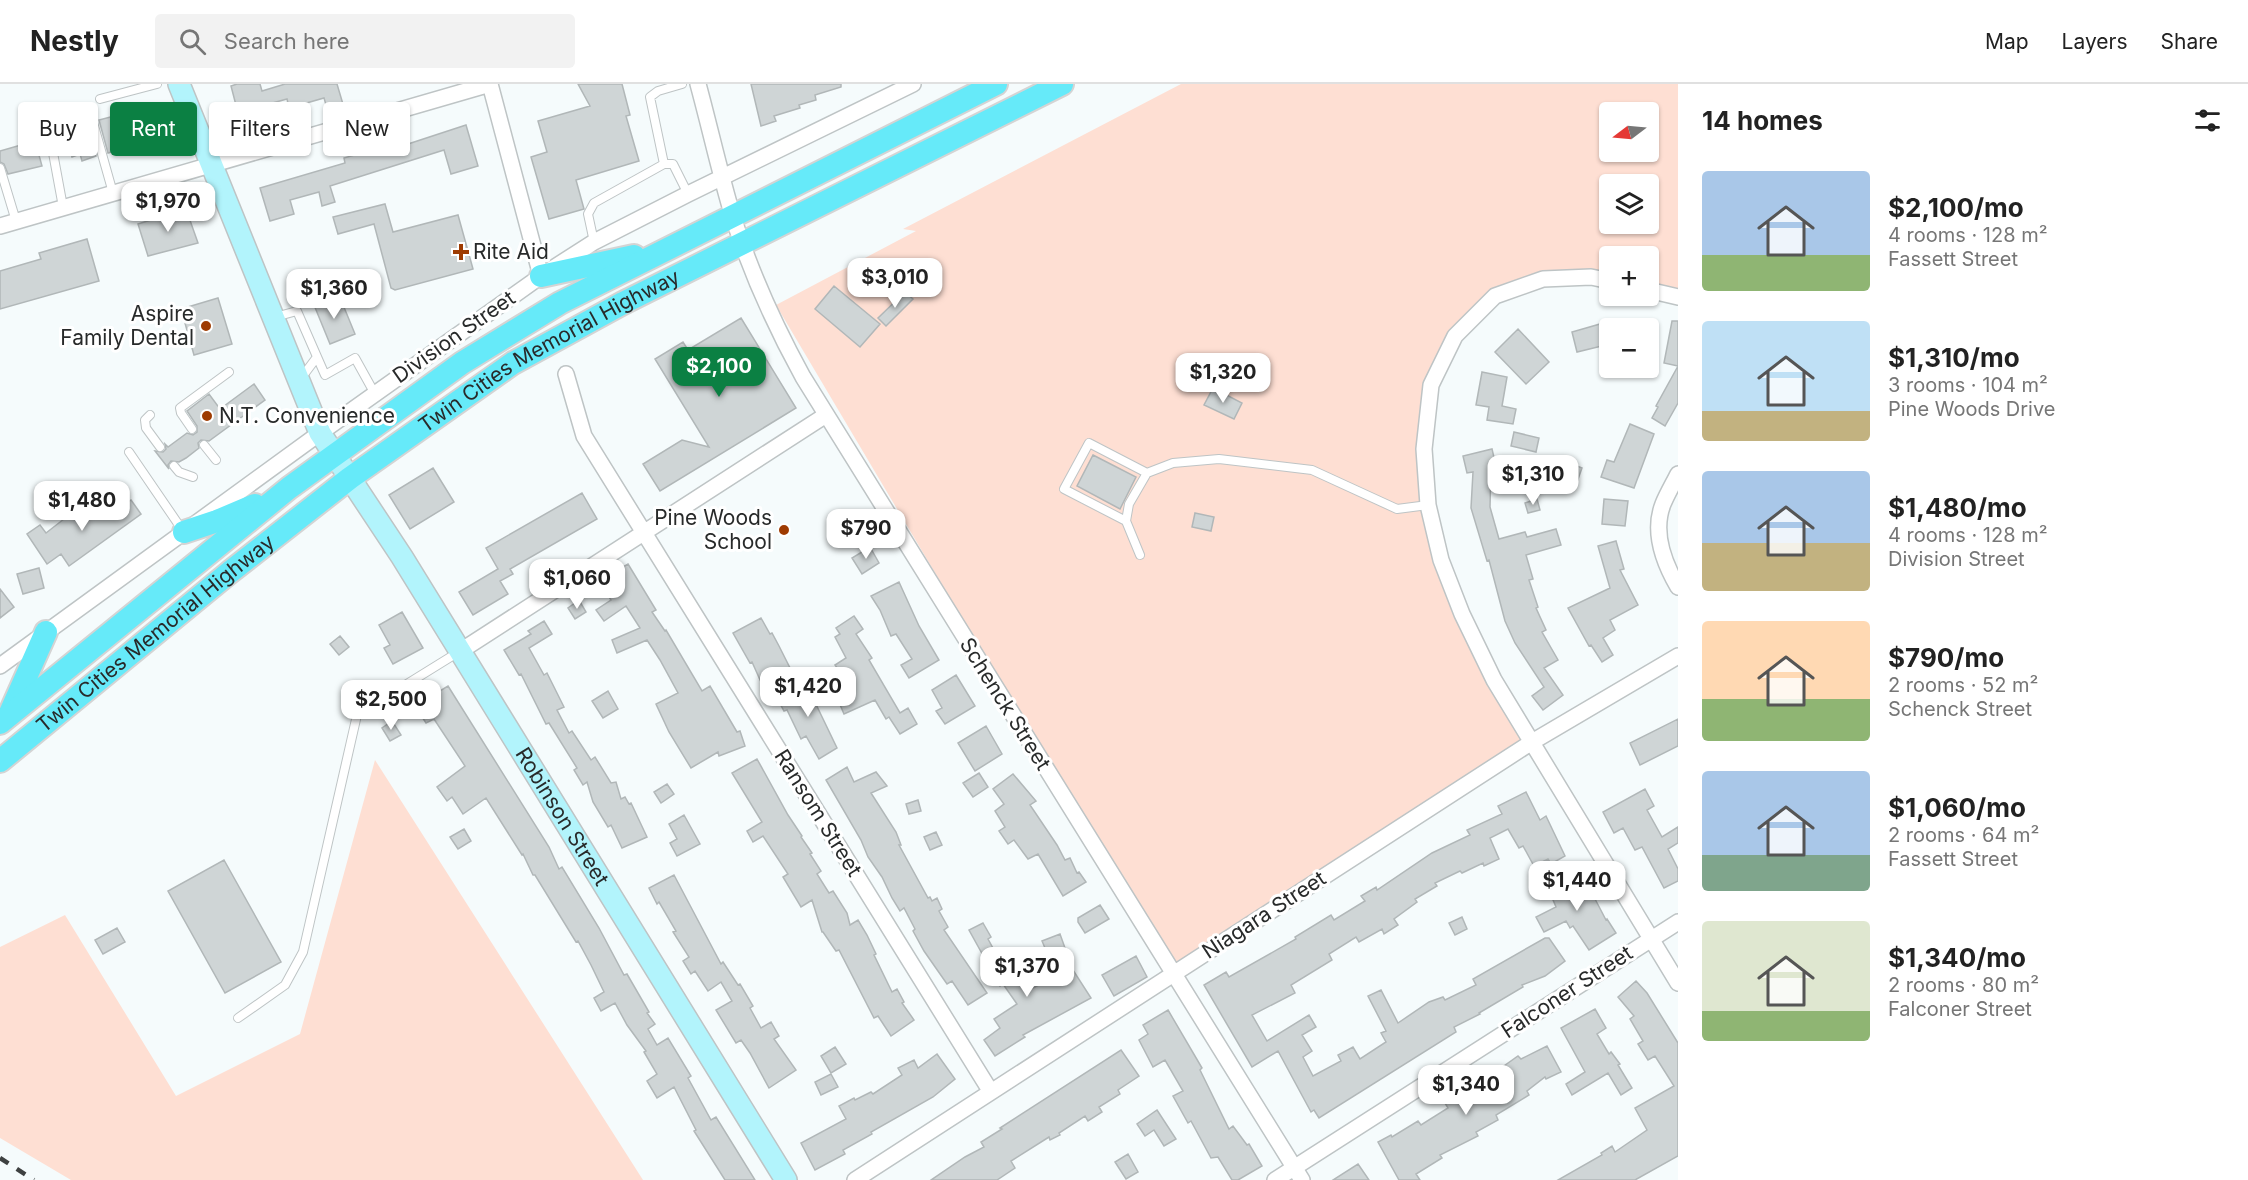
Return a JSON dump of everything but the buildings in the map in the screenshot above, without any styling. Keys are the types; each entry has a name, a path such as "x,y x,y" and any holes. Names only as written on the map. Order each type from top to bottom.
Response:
{"main road":[{"name":"Twin Cities Memorial Highway","path":"4,720 288,488 462,363 560,303 996,84"},
{"name":"Twin Cities Memorial Highway","path":"0,761 230,572 350,478 513,363 568,332 1062,84"},
{"path":"541,276 665,249"},
{"path":"184,532 217,521 288,488"},
{"path":"4,720 46,632"}],"street":[{"name":"Robinson Street","path":"180,84 320,433 402,557 786,1180"},
{"path":"0,226 490,84 541,276"},
{"name":"Schenck Street","path":"698,84 733,216 762,294 784,342 826,415 1298,1174"},
{"name":"Division Street","path":"0,666 320,433 541,276 594,242 723,178 883,90 913,84"},
{"path":"1599,279 1543,279 1496,296 1455,336 1431,385 1424,449 1428,505 1441,560 1462,614 1494,680 1678,983"},
{"path":"1659,293 1678,297"},
{"name":"Ransom Street","path":"566,374 584,436 991,1092"},
{"path":"459,652 826,415"},
{"path":"1678,474 1662,506 1659,537 1667,567 1678,587"},
{"name":"Niagara Street","path":"855,1180 1532,742 1678,656"},
{"name":"Falconer Street","path":"1275,1180 1298,1174 1678,922"}],"lane":[{"path":"100,99 157,84"},
{"path":"664,164 650,98 658,91 682,84"},
{"path":"98,141 112,193"},
{"path":"54,156 63,207"},
{"path":"594,242 588,214 594,203 664,164 673,164 688,194"},
{"path":"0,168 16,221"},
{"path":"274,318 297,311 325,375 355,358 375,394"},
{"path":"299,381 317,357"},
{"path":"192,429 180,408 229,372"},
{"path":"150,415 144,423 160,447"},
{"path":"1126,521 1064,489 1089,443 1147,473"},
{"path":"204,445 216,460"},
{"path":"129,452 184,532"},
{"path":"1140,555 1126,521 1130,504 1147,473 1173,463 1219,459 1312,470 1397,509 1428,505"},
{"path":"174,466 179,472 193,477"},
{"path":"238,1018 285,985 303,952 357,715 459,652"}],"shaded area":[{"path":"1181,84 1678,84 1678,297 1659,292 1659,246 1599,246 1599,279 1591,277 1495,296 1455,336 1431,385 1424,449 1441,560 1532,742 1173,974 776,305 916,231 903,229"},
{"path":"375,760 643,1180 71,1180 0,1138 0,947 65,915 176,1096 300,1034"}],"railway":[{"path":"0,1158 34,1180"}],"place":[{"name":"Rite Aid","path":"461,252"},
{"name":"Aspire Family Dental","path":"206,326"},
{"name":"N.T. Convenience","path":"207,416"},
{"name":"Pine Woods School","path":"784,530"}]}
